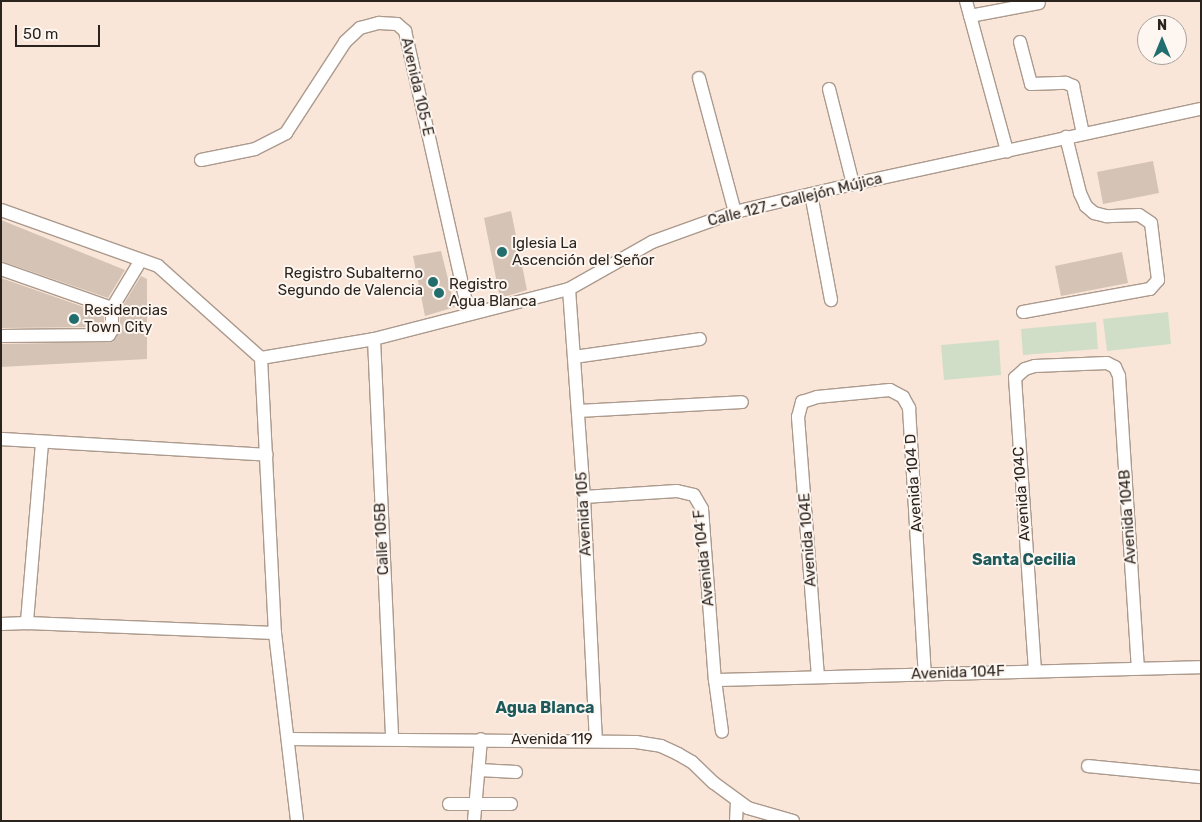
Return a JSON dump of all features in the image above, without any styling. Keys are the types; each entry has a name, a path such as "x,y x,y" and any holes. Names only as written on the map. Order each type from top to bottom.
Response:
{"street":[{"path":"966,1 1007,151"},
{"path":"970,16 1039,3"},
{"name":"Avenida 105-E","path":"201,160 255,149 286,133 345,42 360,28 379,23 397,24 405,31 469,314"},
{"path":"1020,42 1031,84 1066,82 1072,86 1083,134"},
{"path":"699,78 735,212"},
{"path":"829,89 853,184"},
{"name":"Calle 127 - Callejón Mújica","path":"261,358 374,339 569,289 652,242 735,212 853,184 1201,108"},
{"path":"1023,312 1150,289 1158,280 1151,224 1138,215 1106,216 1094,213 1086,206 1080,193 1066,138"},
{"path":"811,194 831,300"},
{"path":"1,210 158,266 261,358 275,633 297,821"},
{"path":"1,336 109,335 112,330 112,308 141,260"},
{"path":"1,269 112,308"},
{"name":"Avenida 105","path":"569,289 584,497 596,740"},
{"name":"Calle 105B","path":"374,339 392,739"},
{"path":"574,357 700,339"},
{"name":"Avenida 104B","path":"1015,378 1025,370 1035,366 1107,363 1116,367 1119,376 1138,668"},
{"name":"Avenida 104C","path":"1015,378 1035,671"},
{"name":"Avenida 104 D","path":"802,402 817,397 890,390 903,397 909,408 925,674"},
{"path":"578,411 742,402"},
{"name":"Avenida 104E","path":"802,402 798,417 818,677"},
{"path":"1,439 42,443 267,455"},
{"path":"27,623 42,443"},
{"name":"Avenida 104 F","path":"584,497 677,491 694,495 702,509 722,732"},
{"path":"1,624 27,623 275,633"},
{"name":"Avenida 104F","path":"716,680 1201,667"},
{"name":"Avenida 119","path":"288,739 596,740 636,742 661,746 692,762 737,801 748,808 793,821"},
{"path":"474,821 481,739"},
{"path":"1088,766 1201,777"},
{"path":"479,770 516,772"},
{"path":"736,821 737,801"},
{"path":"450,804 511,804"}],"green space":[{"path":"1168,312 1171,344 1107,351 1103,319"},
{"path":"1096,322 1098,349 1023,355 1021,329"},
{"path":"999,340 1001,375 944,380 941,345"}],"building":[{"path":"1153,161 1159,193 1103,204 1097,172"},
{"path":"511,211 527,290 500,298 484,218"},
{"path":"1,220 125,270 108,298 1,261"},
{"name":"Registro Subalterno Segundo de Valencia","path":"441,251 455,307 425,316 413,256"},
{"path":"1122,252 1128,283 1061,296 1055,266"},
{"path":"141,276 147,279 147,359 1,367 1,344 113,342 120,330 120,310"},
{"path":"1,278 104,314 104,327 1,328"}],"place":[{"name":"Iglesia La Ascención del Señor","path":"502,252"},
{"name":"Registro Subalterno Segundo de Valencia","path":"433,282"},
{"name":"Registro Agua Blanca","path":"439,293"},
{"name":"Residencias Town City","path":"74,319"}],"district":[{"name":"Santa Cecilia","path":"1024,560"},
{"name":"Agua Blanca","path":"545,708"}]}
